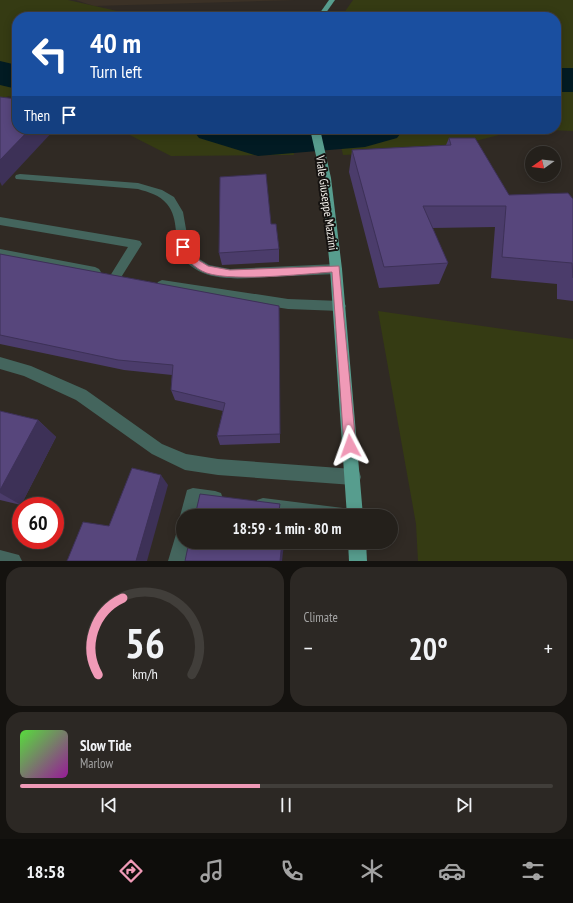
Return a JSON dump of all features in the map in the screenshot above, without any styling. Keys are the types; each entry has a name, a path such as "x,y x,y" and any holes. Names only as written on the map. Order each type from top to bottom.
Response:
{"main road":[{"path":"324,12 332,0"},
{"name":"Viale Giuseppe Mazzini","path":"316,134 326,178 340,306 355,509"},
{"path":"357,549 358,561"}],"lane":[{"path":"20,177 138,186 158,192 170,200 178,212 183,247 192,260 206,269 230,274 336,269"},
{"path":"0,222 136,244 116,276"},
{"path":"0,253 130,279"},
{"path":"151,283 288,304 340,306"},
{"path":"0,363 26,370 81,395 157,449 185,462 218,467 353,477"},
{"path":"190,509 193,496 288,509"},
{"path":"177,561 180,549"},
{"path":"0,559 13,561"}],"shaded area":[{"path":"76,0 296,0 94,6"}],"green space":[{"path":"0,0 68,0 117,11 255,11 12,12 12,97 8,96 0,102"},
{"path":"353,0 573,0 573,131 561,131 561,12 345,12"},
{"path":"128,134 291,134 294,155 171,156"},
{"path":"338,134 503,134 428,151 343,155"},
{"path":"378,311 573,339 573,561 418,561 416,524"}],"building":[{"path":"0,97 12,98 12,134 25,134 0,160"},
{"path":"449,138 475,138 509,195 568,193 573,199 573,278 572,263 502,257 506,206 423,206 448,263 384,267 352,150 451,145"},
{"path":"266,174 271,224 276,224 279,249 219,253 220,177"},
{"path":"0,254 279,306 280,434 217,436 225,403 171,390 173,365 118,360 0,335"},
{"path":"0,411 38,420 0,490"},
{"path":"132,468 161,475 136,561 67,561 83,522 109,526"},
{"path":"200,494 280,504 279,509 197,509"},
{"path":"188,549 281,549 280,561 185,561"}],"waterway":[{"path":"0,73 12,76"},
{"path":"561,80 573,80"},
{"path":"231,134 258,142 365,134"}],"route":[{"path":"183,247 192,260 206,269 230,274 336,269 350,446"}]}
